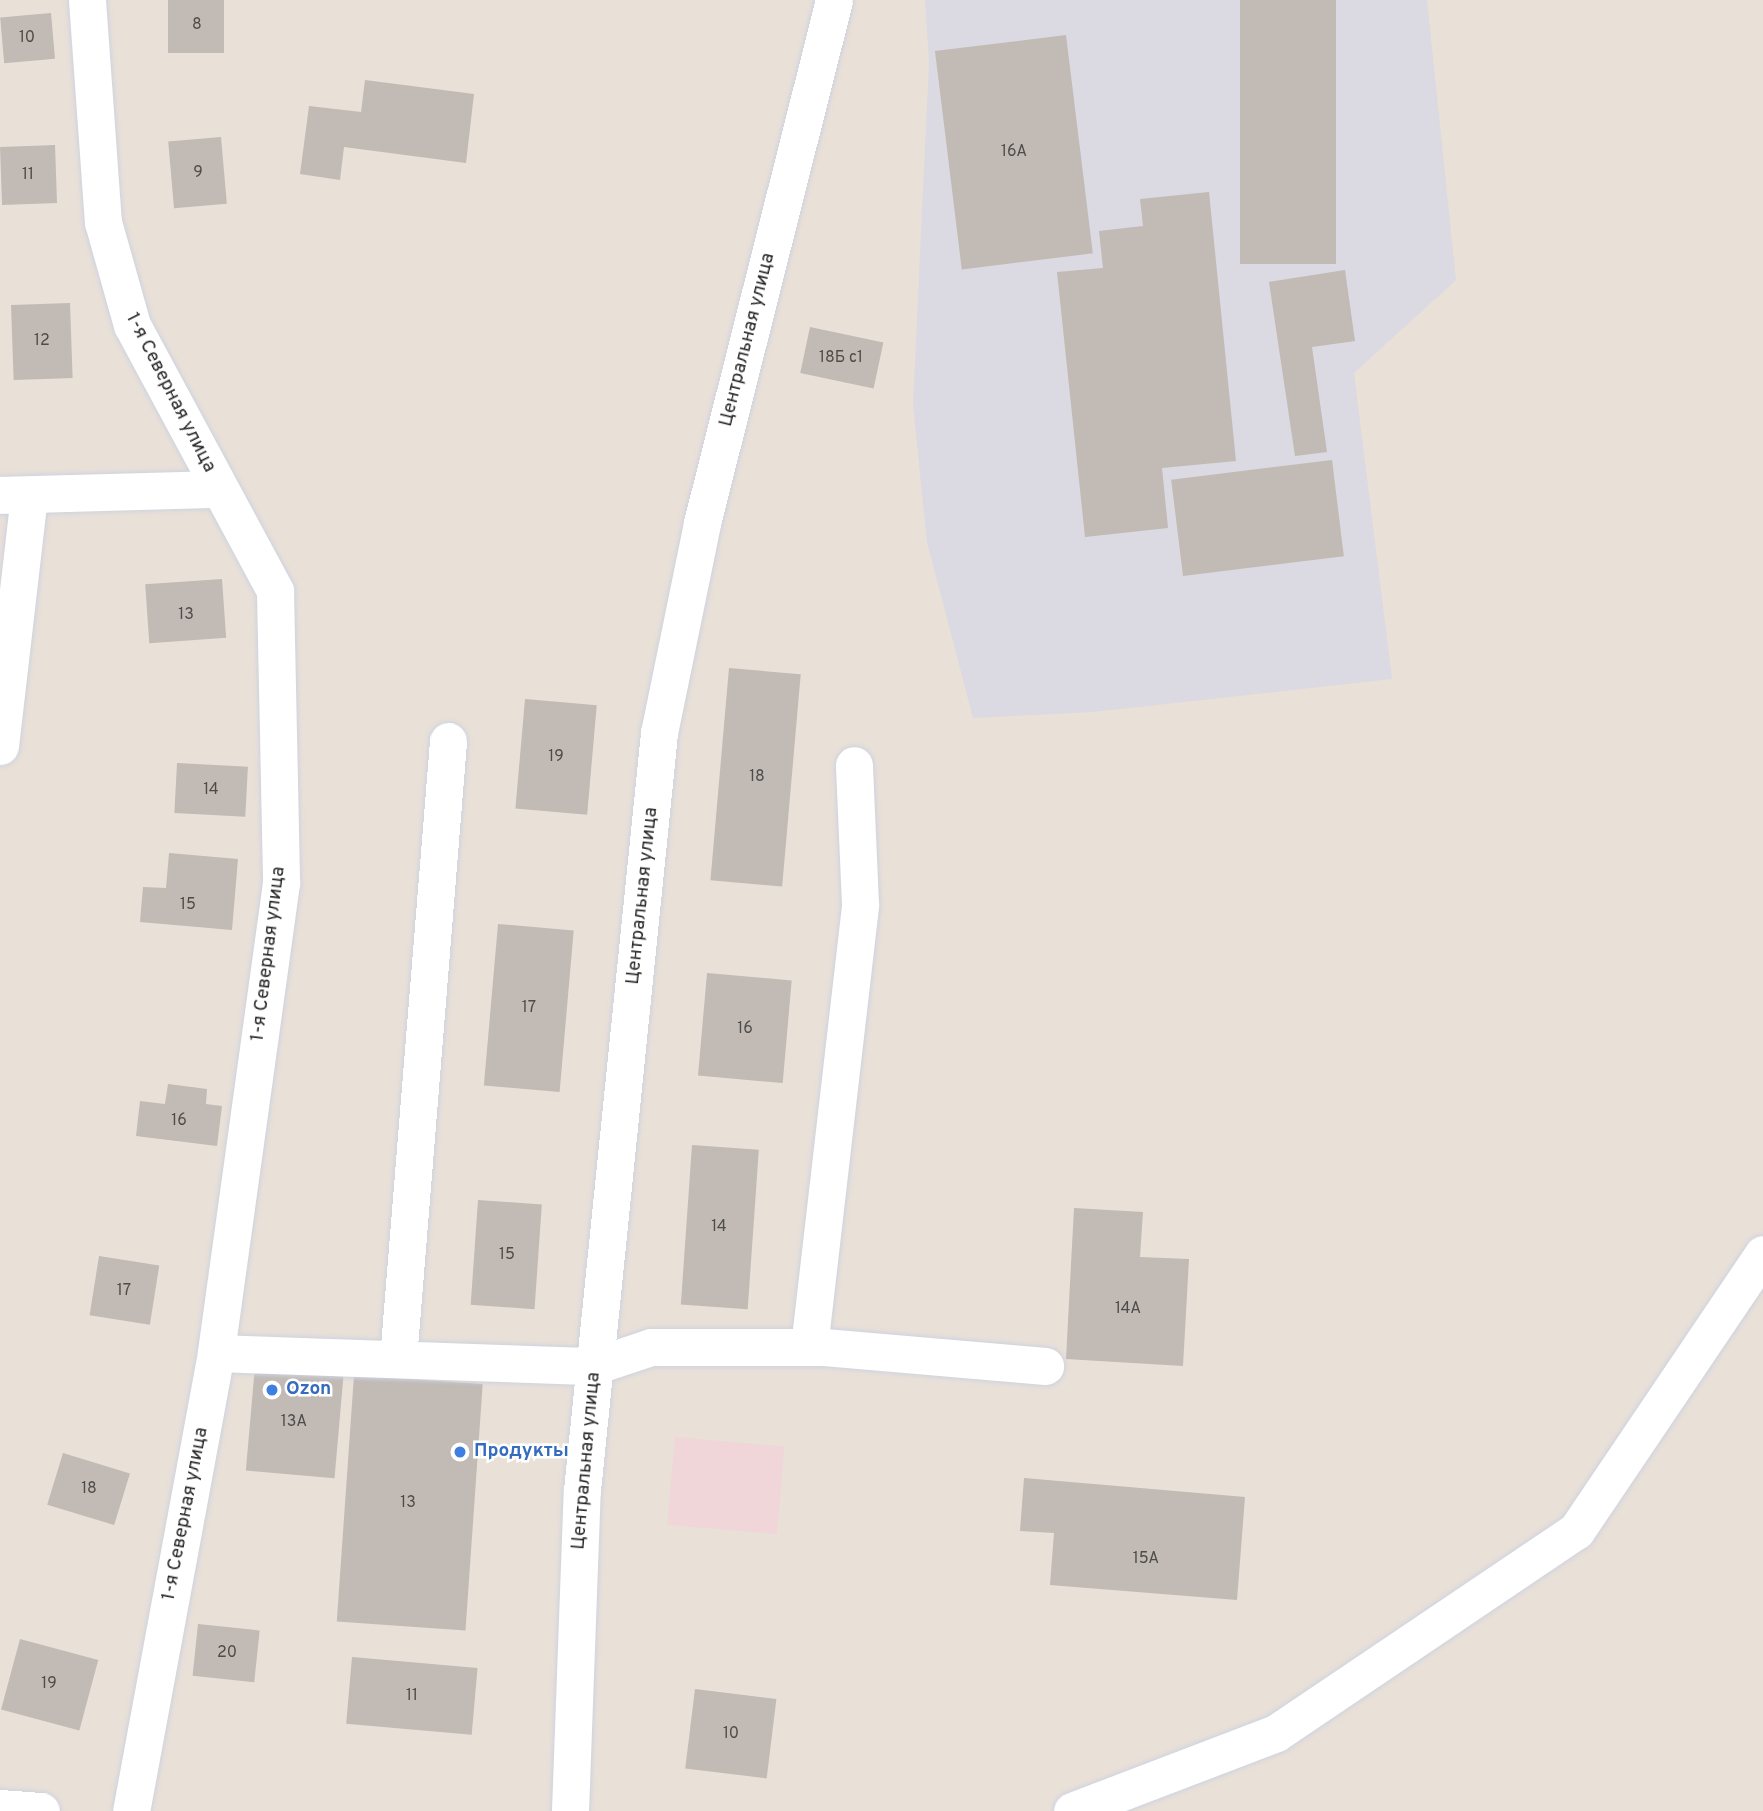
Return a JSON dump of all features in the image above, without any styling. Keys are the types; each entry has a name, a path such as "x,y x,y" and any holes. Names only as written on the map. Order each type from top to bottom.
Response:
{"street":[{"name":"1-я Северная улица","path":"87,0 103,222 132,325 275,591 281,883 216,1353 131,1811"},
{"name":"Центральная улица","path":"570,1811 582,1490 659,733 702,523 834,0"},
{"path":"0,746 14,495 219,489"},
{"path":"398,1359 448,741"},
{"path":"808,1347 860,905 854,765"},
{"path":"1072,1811 1276,1733 1576,1531 1763,1254"},
{"path":"216,1353 594,1366 651,1347 808,1347 1045,1366"},
{"path":"0,1808 41,1811"}],"shaded area":[{"path":"925,0 1427,0 1456,280 1354,373 1392,679 1093,712 973,718 927,542 913,405 929,62"},
{"path":"675,1437 785,1447 777,1534 667,1525"}],"building":[{"path":"168,0 224,0 224,53 168,53"},
{"path":"1240,0 1336,0 1336,264 1240,264"},
{"path":"51,13 55,59 4,63 0,17"},
{"path":"1066,35 1093,253 962,269 935,51"},
{"path":"365,80 474,94 466,163 344,147 340,180 300,174 309,106 361,112"},
{"path":"221,137 227,204 174,208 168,142"},
{"path":"55,145 57,203 2,205 0,147"},
{"path":"1209,192 1236,461 1162,468 1168,528 1085,537 1057,272 1103,268 1099,231 1143,226 1140,199"},
{"path":"1345,270 1355,341 1312,347 1327,452 1295,456 1269,282"},
{"path":"70,303 73,378 14,380 11,305"},
{"path":"810,327 883,343 874,389 800,373"},
{"path":"1332,460 1344,556 1183,576 1171,480"},
{"path":"222,579 226,638 149,643 145,584"},
{"path":"729,668 801,674 782,886 710,880"},
{"path":"525,699 597,705 587,815 515,809"},
{"path":"177,763 248,767 245,817 174,813"},
{"path":"169,853 238,859 232,930 140,922 143,887 166,888"},
{"path":"498,924 574,931 560,1092 484,1085"},
{"path":"707,973 792,980 783,1083 698,1076"},
{"path":"168,1084 207,1089 206,1104 222,1106 217,1146 136,1136 140,1101 165,1104"},
{"path":"692,1145 759,1150 748,1309 681,1305"},
{"path":"478,1200 542,1204 535,1309 471,1305"},
{"path":"1074,1208 1143,1212 1140,1257 1189,1259 1183,1366 1066,1359"},
{"path":"99,1256 159,1266 150,1325 90,1315"},
{"path":"255,1366 344,1374 335,1478 246,1471"},
{"path":"354,1375 483,1384 465,1630 337,1621"},
{"path":"63,1453 130,1473 114,1525 47,1505"},
{"path":"1024,1478 1245,1497 1237,1600 1050,1585 1054,1533 1020,1531"},
{"path":"198,1624 260,1630 254,1682 193,1676"},
{"path":"20,1639 98,1660 79,1730 1,1710"},
{"path":"352,1657 478,1668 472,1735 346,1724"},
{"path":"695,1689 776,1699 767,1778 685,1768"}],"place":[{"name":"Ozon","path":"272,1390"},
{"name":"Продукты","path":"460,1452"}]}
